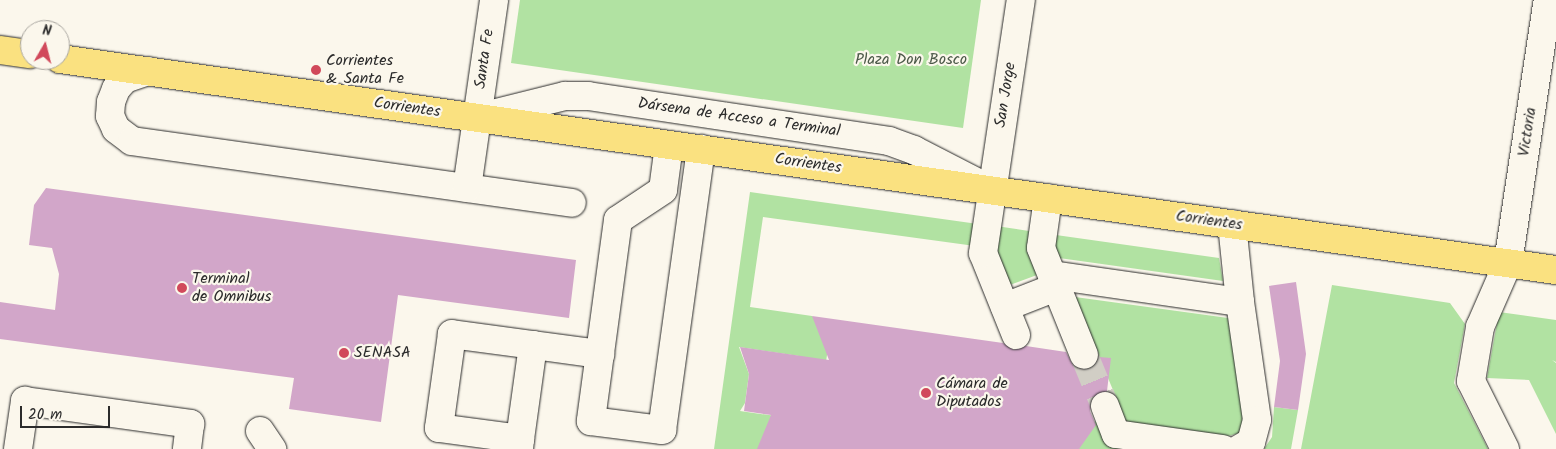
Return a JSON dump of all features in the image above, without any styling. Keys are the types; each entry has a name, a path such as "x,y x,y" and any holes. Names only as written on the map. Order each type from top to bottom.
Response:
{"main road":[{"path":"0,50 20,53"},
{"name":"Corrientes","path":"70,60 1556,270"}],"street":[{"name":"Santa Fe","path":"466,188 494,0"},
{"name":"San Jorge","path":"1016,335 983,254 1021,0"},
{"name":"Victoria","path":"1505,449 1471,381 1480,327 1508,263 1548,0"},
{"path":"148,71 125,79 116,89 111,102 110,116 116,128 132,141 572,203"},
{"name":"Dársena de Acceso a Terminal","path":"476,118 565,96 598,97 889,141 914,150 992,190"},
{"path":"670,145 663,190 618,220 591,421 662,430 701,149"},
{"path":"1048,198 1041,248 1084,355"},
{"path":"1232,224 1240,302 1258,420 1251,442 1240,449"},
{"path":"1005,307 1054,281 1240,302"},
{"path":"533,345 520,444 439,428 452,334 600,354"},
{"path":"18,449 25,401 190,424 187,449"},
{"path":"1105,406 1116,434 1223,449"}],"green space":[{"name":"Plaza Don Bosco","path":"520,0 981,0 963,128 511,63"},
{"path":"750,192 978,224 975,246 763,217 750,307 812,316 830,335 824,375 806,372 799,356 739,347 749,374 745,403 740,411 811,421 807,449 714,449"},
{"path":"996,226 1029,231 1027,251 1037,275 1007,286 992,250"},
{"path":"1056,235 1219,258 1223,281 1059,258 1054,247"},
{"path":"1332,285 1450,303 1465,324 1454,383 1488,449 1301,449"},
{"path":"1075,297 1228,318 1244,421 1240,433 1228,436 1126,422"},
{"path":"1499,312 1556,320 1556,362 1552,360 1556,363 1556,434 1529,380 1487,378"},
{"path":"1274,407 1298,410 1291,449 1264,449 1272,437"},
{"path":"1064,418 1098,422 1107,446 1126,449 1060,449"}],"building":[{"name":"Terminal de Omnibus","path":"46,188 576,260 569,318 398,295 381,422 289,409 294,378 0,339 0,302 55,310 59,274 52,248 29,245 34,205"},
{"path":"1296,282 1306,354 1298,410 1274,407 1280,361 1269,286"},
{"name":"Cámara de Diputados","path":"812,316 1003,343 1014,350 1026,346 1066,352 1074,367 1082,370 1096,365 1099,357 1111,358 1107,391 1093,397 1090,411 1096,425 1079,449 757,449 771,415 744,411 749,374 740,347 829,360"}],"tunnel":[{"path":"1084,355 1105,406"}],"place":[{"name":"Corrientes & Santa Fe","path":"316,70"},
{"name":"Terminal de Omnibus","path":"182,288"},
{"name":"SENASA","path":"344,353"},
{"name":"Cámara de Diputados","path":"926,393"}]}
